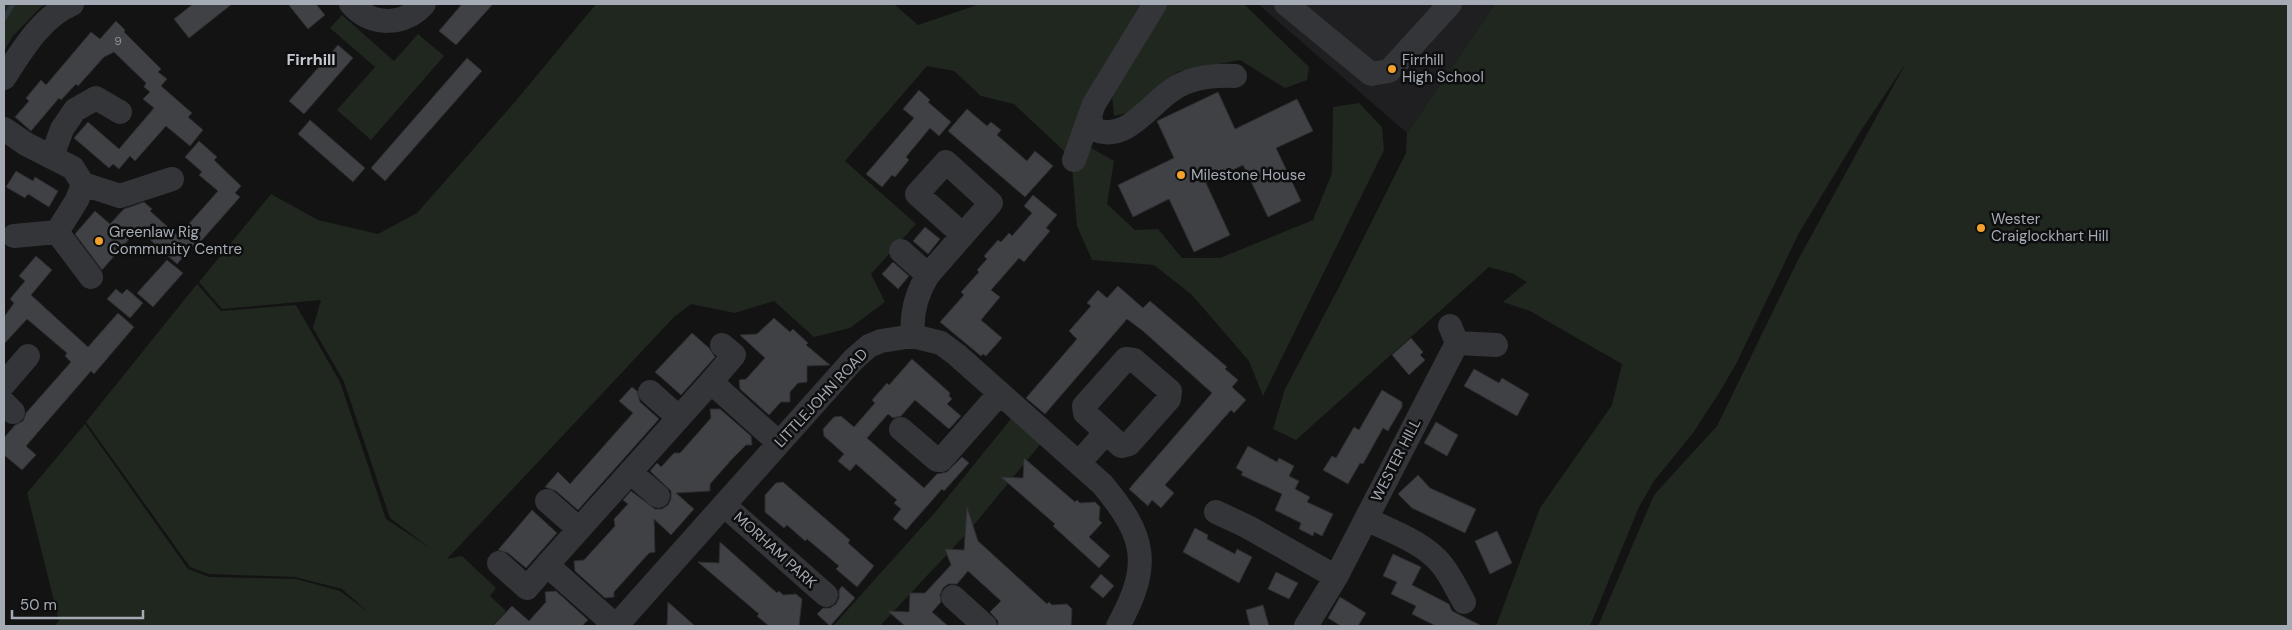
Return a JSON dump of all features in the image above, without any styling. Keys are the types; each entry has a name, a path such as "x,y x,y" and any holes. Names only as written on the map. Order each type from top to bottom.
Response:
{"street":[{"path":"4,78 24,48 40,29 72,4"},
{"path":"351,4 363,14 394,21 404,19 416,13 424,4"},
{"path":"1074,160 1094,104 1155,4"},
{"path":"1286,4 1372,74 1389,71 1450,4"},
{"path":"1090,119 1094,129 1103,134 1117,131 1137,121 1172,90 1212,74 1235,76"},
{"path":"52,156 62,129 75,110 96,98 120,112"},
{"path":"4,129 26,144 73,168 83,184 120,196 172,179"},
{"path":"57,232 77,200 83,184"},
{"path":"14,236 57,232"},
{"path":"57,232 91,277"},
{"path":"913,336 912,323 920,288 928,275 963,235"},
{"path":"901,251 928,275"},
{"name":"WESTER HILL","path":"1306,626 1336,577 1366,519 1454,334 1496,345"},
{"name":"LITTLEJOHN ROAD","path":"616,626 868,346 881,340 913,336 941,343 957,355 1102,484 1122,507 1136,533 1140,560 1139,582 1130,605 1118,626"},
{"path":"499,563 527,588 734,356 722,345"},
{"path":"4,384 28,356"},
{"path":"711,382 779,443"},
{"path":"650,392 679,418"},
{"path":"901,429 937,460 941,460 1000,393"},
{"path":"1079,463 1106,432"},
{"path":"630,472 658,496"},
{"path":"547,501 579,529"},
{"name":"MORHAM PARK","path":"724,505 826,595"},
{"path":"1216,512 1248,527 1336,577"},
{"path":"1366,519 1431,554 1442,565 1464,602"},
{"path":"547,566 616,626"},
{"path":"953,597 985,626"}],"shaded area":[{"path":"4,4 48,4 41,7 13,36 4,51"},
{"path":"596,4 894,4 918,25 980,4 1146,4 1072,137 1114,161 1107,204 1135,230 1158,229 1182,258 1220,258 1313,220 1332,173 1333,107 1359,103 1382,127 1384,150 1263,396 1249,361 1192,295 1154,265 1092,260 1077,226 1072,167 1063,150 1014,104 981,96 954,71 927,66 845,161 916,224 871,274 885,302 850,328 814,337 774,301 735,313 691,304 674,317 447,559 462,556 496,588 490,596 506,611 492,626 54,626 59,621 27,493 85,424 188,569 209,577 296,579 340,591 368,612 342,589 295,577 209,574 190,567 86,422 197,284 221,311 296,305 340,382 386,519 430,548 390,518 344,382 313,328 321,300 222,309 199,282 271,194 318,220 378,234 417,213 514,103"},
{"path":"1165,4 1244,4 1309,67 1307,80 1285,88 1240,60 1177,72 1131,112 1114,116 1112,94"},
{"name":"Firrhill High School","path":"1258,4 1495,4 1407,133"},
{"path":"1495,4 2288,4 2288,626 1598,626 1654,495 1717,426 1798,260 1906,63 1862,129 1799,233 1736,364 1719,393 1693,433 1654,481 1639,507 1590,626 1496,626 1540,508 1612,405 1622,364 1530,311 1503,302 1527,282 1514,274 1489,267 1296,440 1273,429 1285,389 1406,153 1407,133"},
{"path":"342,15 394,61 418,34 444,56 371,140 337,110 375,67 330,28"},
{"path":"1014,415 1043,441 968,532 880,626 833,626 938,509"}],"building":[{"path":"193,4 232,4 189,38 174,19"},
{"path":"288,4 316,4 325,15 308,29"},
{"path":"462,4 493,4 456,45 439,31"},
{"path":"116,21 125,30 124,32 161,69 158,72 167,79 161,86 192,113 188,117 203,130 190,146 166,126 135,161 130,156 119,169 113,164 109,168 74,138 88,122 119,149 154,108 143,99 150,92 144,87 146,83 114,52 104,57 78,86 76,84 61,100 59,98 31,131 15,117 29,101 26,98 41,80 46,85 91,32 100,39"},
{"path":"338,45 353,58 304,114 289,101"},
{"path":"467,58 482,71 385,181 371,168"},
{"path":"919,90 930,100 928,102 951,122 939,136 930,128 906,157 909,160 895,177 892,175 882,187 866,174 914,118 903,109"},
{"name":"Milestone House","path":"1218,92 1235,129 1297,99 1313,131 1276,148 1301,201 1268,217 1243,165 1206,183 1230,235 1194,252 1169,199 1133,217 1118,185 1174,158 1157,121"},
{"path":"967,109 987,126 991,122 1001,130 997,135 1027,161 1035,151 1053,166 1025,197 948,131"},
{"path":"310,120 365,168 353,182 298,134"},
{"path":"199,141 217,157 214,160 241,186 235,193 240,197 195,248 193,246 177,264 138,229 102,270 75,234 95,211 110,224 124,209 144,202 152,209 150,211 178,236 218,191 199,175 202,172 185,157"},
{"path":"16,171 33,181 35,177 58,191 49,207 28,194 25,198 6,187"},
{"path":"1033,195 1057,215 1046,228 1050,231 1024,262 1019,258 991,290 1000,297 981,320 1002,338 986,356 983,354 981,356 940,322 964,295 961,292 979,272 977,270 987,259 984,256 998,240 1001,242 1009,233 1012,236 1032,213 1024,206"},
{"path":"925,227 940,239 928,254 913,241"},
{"path":"36,256 52,270 31,295 88,347 118,313 134,327 94,374 91,371 26,446 36,455 22,470 4,455 4,438 15,425 23,421 26,413 71,362 65,356 67,353 27,319 4,344 4,317 14,303 10,299 25,281 19,276"},
{"path":"167,260 183,273 153,307 137,293"},
{"path":"893,262 909,276 898,289 882,274"},
{"path":"1118,286 1143,308 1150,301 1227,367 1225,369 1238,380 1232,387 1246,400 1234,413 1231,410 1165,485 1174,493 1161,508 1152,500 1148,506 1129,489 1212,393 1143,331 1127,319 1045,414 1026,398 1077,339 1069,331 1091,306 1087,303 1098,290 1107,298"},
{"path":"116,289 122,294 127,289 143,303 130,318 107,299"},
{"path":"774,318 790,332 793,329 808,343 806,345 830,365 807,366 807,382 798,383 790,392 790,402 781,402 769,415 740,389 739,380 746,379 765,358 740,335 757,334"},
{"path":"692,333 709,348 715,357 681,395 655,372"},
{"path":"1411,338 1423,352 1420,355 1425,360 1409,375 1392,355"},
{"path":"912,359 950,393 949,396 952,399 947,404 961,416 949,429 915,400 901,416 893,418 888,414 867,438 924,488 937,474 947,472 962,457 969,463 944,491 942,489 906,530 893,519 901,509 894,503 897,500 856,464 850,471 838,461 844,454 824,436 823,429 834,417 841,416 854,427 875,403 872,400 887,383 889,385"},
{"path":"1474,369 1499,383 1502,378 1529,394 1517,416 1464,386"},
{"path":"632,387 637,391 640,402 659,419 578,510 556,491 545,487 558,472 570,484 633,413 619,401"},
{"path":"1382,390 1402,402 1402,407 1388,431 1383,428 1363,464 1360,463 1348,484 1323,470 1332,456 1336,458 1354,427 1359,430"},
{"path":"710,409 720,409 751,436 752,445 746,445 732,459 710,484 710,491 676,493 694,509 671,535 654,519 655,552 649,553 614,592 614,597 605,598 575,571 574,561 584,560 615,526 614,519 628,504 623,500 631,491 655,509 662,509 668,505 671,499 671,491 650,471 657,463 661,467 674,453 680,453 711,418"},
{"path":"1436,422 1458,435 1447,456 1424,443"},
{"path":"1248,446 1277,462 1279,458 1294,466 1289,476 1299,481 1295,489 1310,497 1307,502 1333,514 1322,536 1314,532 1313,536 1299,529 1301,523 1275,510 1282,494 1241,475 1243,472 1236,468"},
{"path":"1024,458 1075,502 1077,500 1080,503 1095,502 1100,507 1099,520 1102,523 1089,537 1110,556 1099,568 1053,526 1055,524 1001,477 1023,478"},
{"path":"1418,475 1430,488 1476,509 1465,533 1412,508 1398,494"},
{"path":"783,482 850,540 848,543 874,566 857,587 836,569 839,566 807,539 805,541 787,525 784,528 765,512 765,495 776,483"},
{"path":"967,507 978,541 1047,604 1049,602 1052,605 1067,604 1072,609 1071,626 998,626 998,621 990,612 1001,601 968,571 957,584 948,584 943,588 940,595 941,602 932,612 948,626 905,626 888,611 909,612 910,593 925,593 951,565 945,549 964,550"},
{"path":"532,510 557,533 526,568 508,553 498,550"},
{"path":"1195,528 1208,535 1207,539 1235,554 1237,549 1252,557 1239,583 1183,552"},
{"path":"1497,531 1512,563 1490,574 1475,541"},
{"path":"720,542 777,593 779,591 783,595 796,594 802,599 799,626 769,626 757,616 759,614 698,562 719,563"},
{"path":"1393,554 1421,567 1412,585 1449,604 1452,611 1482,626 1436,626 1412,614 1416,606 1391,594 1397,582 1383,576"},
{"path":"1276,572 1298,583 1289,599 1268,589"},
{"path":"1101,574 1114,586 1103,598 1090,587"},
{"path":"842,586 855,598 830,626 817,614 823,608 830,608 836,604 839,598 839,590"},
{"path":"556,591 588,620 582,626 493,626 512,606 529,621 546,602 545,592"},
{"path":"1340,597 1366,613 1358,626 1341,626 1328,618"},
{"path":"668,602 695,626 667,626"},
{"path":"1263,605 1269,626 1250,626 1246,610"}],"waterway":[{"path":"4,19 13,4"}],"place":[{"name":"Firrhill High School","path":"1392,69"},
{"name":"Milestone House","path":"1181,175"},
{"name":"Wester Craiglockhart Hill","path":"1981,228"},
{"name":"Greenlaw Rig Community Centre","path":"99,241"}],"district":[{"name":"Firrhill","path":"311,59"}]}
